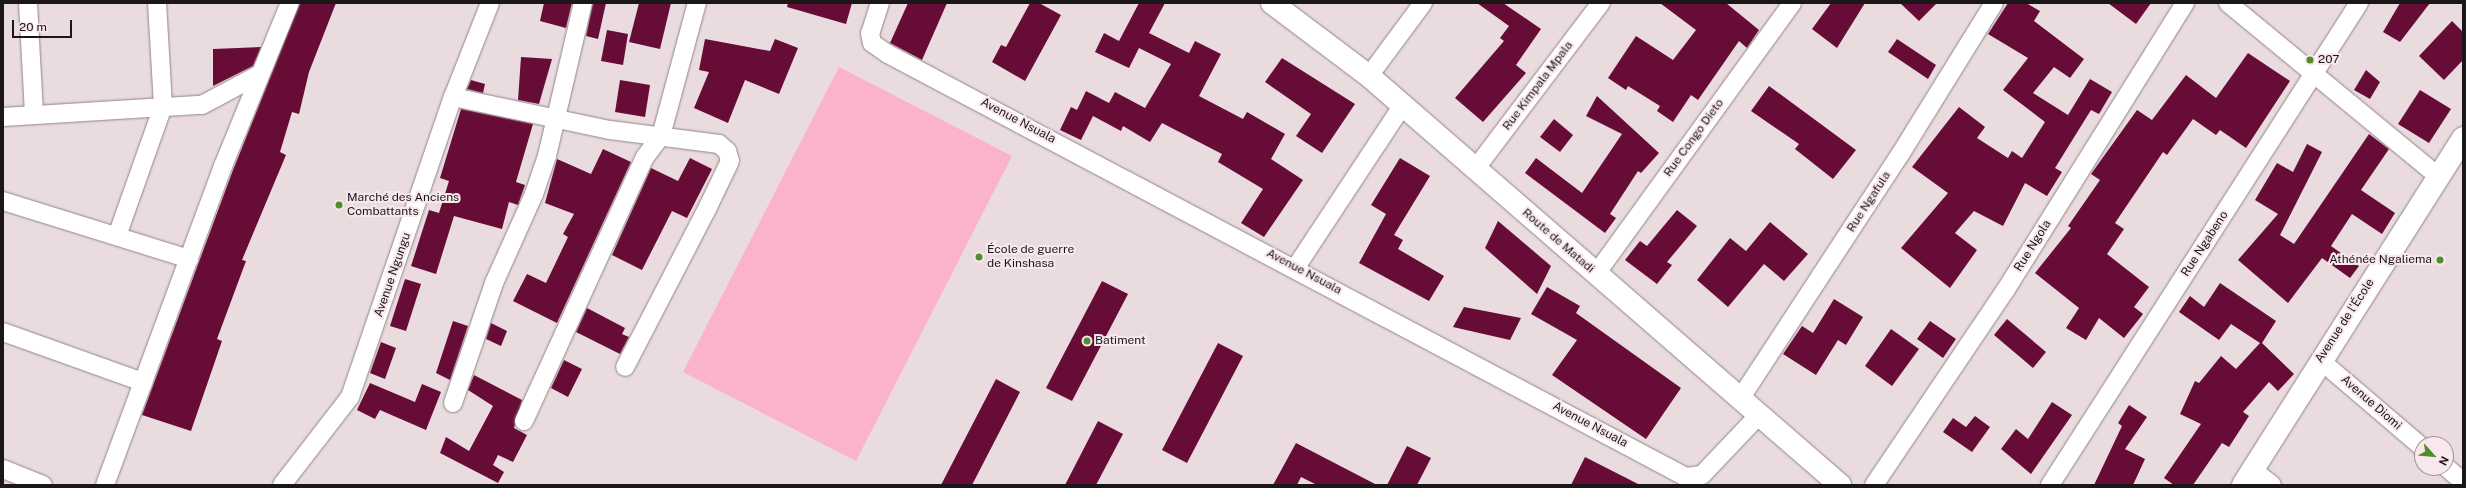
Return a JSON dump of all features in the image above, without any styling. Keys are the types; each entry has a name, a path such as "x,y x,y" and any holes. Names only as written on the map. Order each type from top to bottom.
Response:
{"main road":[{"name":"Route de Matadi","path":"1272,3 1369,76 1740,400 1840,485"},
{"name":"Avenue de l'École","path":"2248,477 2320,360 2463,138"}],"street":[{"path":"28,3 34,114"},
{"path":"117,236 163,106 157,3"},
{"path":"105,485 260,74 290,3"},
{"name":"Avenue Ngungu","path":"282,485 350,397 453,97 490,3"},
{"path":"453,403 494,283 534,194 556,118 582,3"},
{"path":"524,420 645,156 661,136 697,3"},
{"name":"Avenue Nsuala","path":"880,3 870,33 872,43 1686,477 1702,475 1759,415"},
{"path":"1369,76 1423,3"},
{"name":"Rue Kimpala Mpala","path":"1476,168 1601,3"},
{"name":"Rue Congo Dieto","path":"1596,274 1792,3"},
{"name":"Rue Ngafula","path":"1740,400 1901,153 1994,3"},
{"name":"Rue Ngola","path":"1874,485 2005,291 2185,3"},
{"path":"2228,3 2314,76 2439,177"},
{"name":"Rue Ngabeno","path":"2050,485 2314,76 2359,3"},
{"path":"3,117 163,106 202,105 260,74"},
{"path":"453,97 556,118 661,136 719,144 730,161 626,367"},
{"path":"1296,268 1403,105"},
{"path":"3,201 189,259"},
{"path":"3,332 143,382"},
{"name":"Avenue Diomi","path":"2320,360 2414,440"},
{"path":"3,469 43,485"},
{"path":"2454,474 2463,482"},
{"path":"2248,477 2272,485"}],"shaded area":[{"path":"839,67 1012,156 856,461 683,372"}],"building":[{"path":"300,3 336,3 309,72 299,114 292,112 280,152 286,155 242,260 246,261 217,339 222,341 191,431 142,415 233,170"},
{"path":"544,3 572,3 566,28 540,21"},
{"path":"593,3 606,3 598,39 586,36"},
{"path":"639,3 671,3 660,49 629,42"},
{"path":"788,3 852,3 846,24 787,7"},
{"path":"908,3 947,3 922,60 890,43"},
{"path":"1030,3 1039,3 1061,15 1025,81 992,62 1001,45 1006,47"},
{"path":"1139,3 1165,3 1149,33 1189,53 1195,41 1221,54 1199,96 1243,119 1247,112 1285,134 1271,159 1303,180 1264,237 1241,223 1263,189 1218,162 1222,154 1162,123 1150,142 1123,126 1121,131 1093,116 1081,140 1060,130 1071,107 1077,110 1086,91 1109,103 1115,92 1145,108 1171,64 1139,48 1129,68 1095,52 1104,33 1119,41"},
{"path":"1477,3 1503,3 1541,29 1516,65 1526,73 1483,122 1455,98 1504,41 1500,38 1509,26"},
{"path":"1660,3 1726,3 1759,30 1747,48 1739,41 1698,100 1691,95 1673,122 1657,111 1660,106 1628,86 1626,90 1608,78 1636,36 1673,60 1696,30"},
{"path":"1831,3 1865,3 1837,48 1812,29"},
{"path":"1900,3 1937,3 1919,21"},
{"path":"2008,3 2026,3 2040,11 2034,21 2084,59 2070,78 2054,67 2033,93 2068,115 2090,79 2112,92 2099,114 2091,110 2055,168 2062,172 2047,196 2025,183 2003,226 1974,211 1955,233 1977,250 1950,288 1901,248 1948,193 1912,167 1959,107 1985,127 1977,138 2008,158 2012,151 2022,158 2045,122 2003,90 2028,58 1988,34"},
{"path":"2108,3 2151,3 2136,24"},
{"path":"2400,3 2430,3 2400,42 2383,32"},
{"path":"2452,21 2463,32 2463,60 2444,80 2419,56"},
{"path":"607,30 628,34 623,65 601,61"},
{"path":"705,39 770,51 775,39 798,48 779,94 745,80 728,123 694,108 709,72 699,70"},
{"path":"1897,39 1936,65 1928,79 1888,52"},
{"path":"261,47 253,66 213,86 213,49"},
{"path":"2248,53 2290,81 2246,148 2220,130 2216,135 2193,119 2167,155 2163,152 2115,223 2124,229 2107,254 2149,287 2134,307 2143,314 2124,338 2099,318 2086,340 2066,328 2079,308 2035,273 2071,228 2068,226 2100,180 2091,174 2137,110 2152,120 2186,75 2216,98"},
{"path":"521,57 552,59 539,104 518,100"},
{"path":"1282,58 1355,104 1322,153 1296,136 1311,114 1265,82"},
{"path":"2366,70 2380,82 2370,99 2354,90"},
{"path":"471,80 485,84 483,93 467,89"},
{"path":"620,80 650,85 645,117 615,112"},
{"path":"1769,86 1856,150 1833,179 1795,149 1799,144 1751,111"},
{"path":"2420,90 2451,109 2429,143 2398,124"},
{"path":"1597,96 1659,153 1641,173 1638,171 1610,214 1616,218 1605,233 1525,173 1536,158 1582,193 1622,134 1586,116"},
{"path":"461,109 533,124 516,182 525,185 518,205 509,202 502,229 454,216 436,274 411,266 429,210 439,213 449,181 440,178"},
{"path":"1554,119 1573,135 1560,152 1540,137"},
{"path":"2369,134 2389,149 2361,190 2395,213 2382,234 2352,214 2331,246 2359,266 2350,278 2322,258 2288,303 2238,260 2278,214 2255,200 2277,163 2293,172 2307,144 2322,152 2280,235 2294,244"},
{"path":"603,149 631,162 557,323 513,301 527,274 546,283 568,237 563,234 574,214 545,203 557,159 591,174"},
{"path":"690,158 712,169 687,218 672,211 642,270 612,255 651,168 678,181"},
{"path":"1400,158 1430,176 1394,235 1403,240 1398,249 1444,276 1429,301 1359,263 1386,214 1371,205"},
{"path":"1677,210 1697,226 1667,262 1672,265 1657,284 1625,260 1640,241 1647,246"},
{"path":"1498,221 1551,266 1537,294 1485,248"},
{"path":"1770,222 1808,254 1784,281 1764,264 1728,307 1697,280 1730,238 1746,251"},
{"path":"405,279 421,284 406,331 390,326"},
{"name":"Batiment","path":"1102,281 1128,294 1072,401 1046,388"},
{"path":"2220,283 2276,321 2262,343 2294,374 2278,391 2269,382 2243,412 2249,416 2229,447 2222,443 2193,485 2174,485 2164,478 2201,424 2180,414 2195,381 2199,383 2221,356 2236,369 2260,343 2231,324 2219,340 2179,312 2190,296 2204,307"},
{"path":"1547,287 1580,306 1576,313 1681,388 1646,439 1552,375 1577,340 1531,314"},
{"path":"1834,299 1863,317 1846,345 1838,340 1816,375 1783,354 1802,326 1813,333"},
{"path":"1464,307 1521,318 1510,340 1453,327"},
{"path":"587,308 625,328 622,334 629,337 620,354 576,332"},
{"path":"2007,319 2046,352 2033,368 1994,335"},
{"path":"453,321 468,326 450,380 436,373"},
{"path":"1930,321 1956,339 1943,358 1917,339"},
{"path":"491,323 507,331 501,346 486,339"},
{"path":"1891,329 1919,349 1892,386 1865,366"},
{"path":"381,342 396,348 385,379 370,373"},
{"path":"1218,343 1243,356 1187,463 1162,450"},
{"path":"564,360 582,369 568,397 551,388"},
{"path":"474,375 522,400 514,428 527,435 513,462 498,455 493,465 504,472 498,483 440,453 446,437 469,451 493,406 468,390"},
{"path":"996,379 1020,392 972,485 941,485"},
{"path":"370,383 415,402 422,384 441,392 426,430 380,410 375,419 357,410"},
{"path":"2052,402 2072,415 2031,474 2001,449 2016,429 2028,439"},
{"path":"2129,405 2147,417 2125,449 2145,459 2133,485 2094,485 2122,426 2118,423"},
{"path":"1975,416 1990,427 1972,452 1943,432 1953,418 1966,427"},
{"path":"1098,421 1123,434 1096,485 1065,485"},
{"path":"1296,443 1377,485 1317,485 1301,477 1297,485 1273,485"},
{"path":"1407,446 1431,458 1417,485 1387,485"},
{"path":"1585,457 1640,485 1571,485"}],"place":[{"name":"207","path":"2310,60"},
{"name":"Marché des Anciens Combattants","path":"339,205"},
{"name":"École de guerre de Kinshasa","path":"979,257"},
{"name":"Athénée Ngaliema","path":"2440,260"},
{"name":"Batiment","path":"1087,341"}]}
